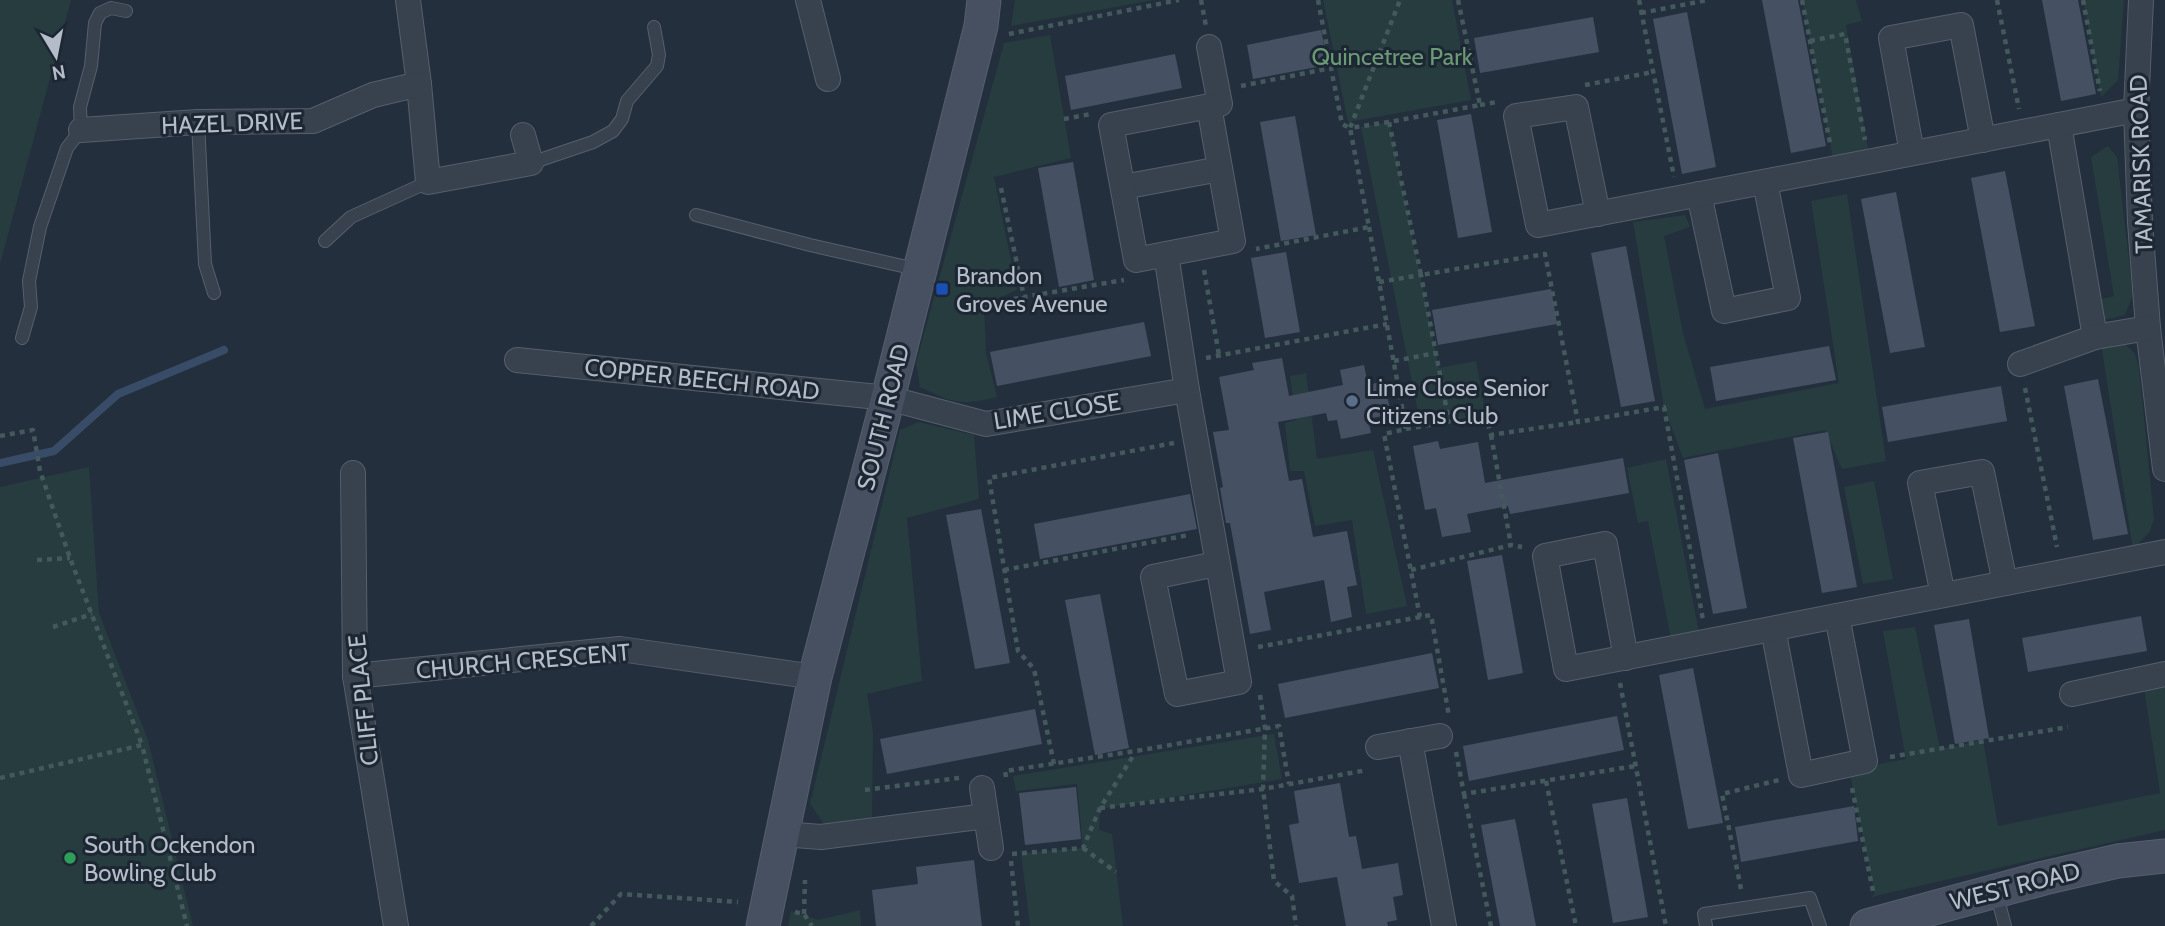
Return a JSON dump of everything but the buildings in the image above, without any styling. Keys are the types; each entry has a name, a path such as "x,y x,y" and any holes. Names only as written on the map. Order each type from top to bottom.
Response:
{"main road":[{"name":"SOUTH ROAD","path":"765,915 816,677 920,270 982,13"},
{"name":"WEST ROAD","path":"1873,924 2118,861 2165,856"}],"street":[{"path":"408,0 428,182 531,163 523,135"},
{"path":"808,0 828,79"},
{"name":"TAMARISK ROAD","path":"2141,0 2136,110 2140,222 2148,328 2165,469"},
{"path":"1912,153 1891,38 1961,26 1983,140"},
{"path":"1209,47 1220,169 1233,241 1136,260 1111,125 1213,98"},
{"name":"HAZEL DRIVE","path":"81,130 198,122 313,121 373,95 419,84"},
{"path":"1598,214 1576,107 1516,116 1538,225 1598,214 1693,185 1765,181 2136,110"},
{"path":"2059,125 2095,337"},
{"path":"1123,187 1220,169"},
{"path":"1693,185 1724,311 1788,298 1765,181"},
{"path":"1166,254 1216,564 1239,682 1177,694 1153,577 1216,564"},
{"path":"2020,364 2095,337 2148,328"},
{"name":"COPPER BEECH ROAD","path":"517,360 888,398"},
{"name":"LIME CLOSE","path":"888,398 986,424 1187,390"},
{"path":"1942,596 1920,483 1982,472 2006,583"},
{"name":"CLIFF PLACE","path":"353,473 355,676 396,926"},
{"path":"1620,659 1605,544 1545,556 1566,669 1620,659 2165,552"},
{"path":"1773,629 1801,775 1866,761 1837,616"},
{"name":"CHURCH CRESCENT","path":"355,676 620,649 816,677"},
{"path":"2072,694 2165,674"},
{"path":"1376,758 1409,741 1440,736"},
{"path":"1409,741 1444,926"},
{"path":"981,779 986,816 1004,849"},
{"path":"782,834 821,837 986,816"}],"lane":[{"path":"22,338 31,307 29,281 40,227 67,148 81,130 80,107 91,66 94,23 100,13 111,8 127,11"},
{"path":"531,163 593,142 613,131 622,119 627,101 657,66 659,55 654,27"},
{"path":"198,122 205,264 214,293"},
{"path":"325,241 351,217 428,182"},
{"path":"696,215 920,270"},
{"path":"1996,891 2005,926"},
{"path":"1706,926 1704,914 1810,898 1820,926"}],"path":[{"path":"982,13 1008,35 1180,0"},
{"path":"1318,0 1342,124 1350,128 1480,105 1458,0"},
{"path":"1400,0 1350,128 1406,429"},
{"path":"1639,0 1674,178 1693,185"},
{"path":"1642,13 1708,0"},
{"path":"1802,0 1831,147"},
{"path":"1997,0 2020,113"},
{"path":"2083,0 2101,97"},
{"path":"1810,41 1845,34 1866,140 1854,143"},
{"path":"1213,98 1331,68"},
{"path":"1390,122 1449,422"},
{"path":"1001,188 1024,297"},
{"path":"1254,250 1369,227"},
{"path":"1379,282 1545,254 1577,422"},
{"path":"1202,260 1219,355"},
{"path":"984,305 1132,278"},
{"path":"1196,359 1387,324"},
{"path":"1394,361 1436,353"},
{"path":"2020,364 2062,572"},
{"path":"1491,435 1664,407 1704,624"},
{"path":"1420,617 1384,434 1486,415 1511,545"},
{"path":"0,436 33,430 40,471 70,558 142,745 187,926"},
{"path":"1054,764 1034,669 1018,651 989,478 1182,442"},
{"path":"1004,570 1199,534"},
{"path":"1411,570 1511,545 1558,553"},
{"path":"37,560 70,558"},
{"path":"53,627 92,614"},
{"path":"1620,659 1666,926"},
{"path":"865,790 981,779 1005,771 1279,726 1289,784"},
{"path":"1866,761 2068,727"},
{"path":"0,778 142,745"},
{"path":"1083,848 1100,808 1136,751"},
{"path":"1100,808 1289,784 1376,758"},
{"path":"1005,771 1007,785"},
{"path":"1744,906 1723,794 1801,775"},
{"path":"1546,781 1576,926"},
{"path":"1852,782 1873,924"},
{"path":"1464,794 1491,926"},
{"path":"1018,926 1004,849 1083,848 1116,873"},
{"path":"591,926 621,894 765,915"}],"green space":[{"path":"0,0 71,0 0,264"},
{"path":"1015,0 1154,0 1011,26"},
{"name":"Quincetree Park","path":"1323,0 1452,0 1471,100 1348,122"},
{"path":"1802,0 1856,0 1862,21 1846,25 1869,154 1833,159"},
{"path":"2083,0 2124,0 2118,80 2101,97"},
{"path":"1050,35 1071,158 994,177 1017,290 984,305 986,353 997,397 965,402 949,400 920,387 916,363 1004,43"},
{"path":"1389,122 1439,368 1476,361 1486,415 1421,427 1361,127"},
{"path":"2108,146 2117,157 2133,295 2125,315 2099,321 2095,301 2114,296 2091,157"},
{"path":"1847,194 1886,461 1842,469 1825,430 1683,458 1664,407 1633,222 1685,215 1690,227 1664,236 1683,333 1705,409 1839,383 1811,201"},
{"path":"2101,343 2125,344 2135,354 2139,367 2154,519 2150,531 2133,550"},
{"path":"1306,373 1317,459 1373,450 1407,606 1366,614 1352,520 1315,526 1304,471 1290,471 1285,423 1296,420 1290,376"},
{"path":"918,422 974,435 979,499 907,518 922,681 867,694 873,732 872,817 824,824 810,804 900,430"},
{"path":"1666,459 1699,633 1671,639 1648,521 1638,523 1627,468"},
{"path":"89,467 99,613 148,740 193,926 0,926 0,487"},
{"path":"1874,481 1893,579 1863,584 1844,487"},
{"path":"1915,627 1940,749 1983,740 1998,826 2160,793 2144,688 2165,682 2165,830 1875,896 1849,770 1906,759 1883,631"},
{"path":"1274,734 1282,779 1100,809 1099,830 1112,834 1123,926 1030,926 1021,853 1083,848 1077,784 1016,791 1013,776"},
{"path":"860,910 861,926 788,926 791,911 818,920"}],"waterway":[{"path":"0,463 54,451 118,394 224,350"}],"place":[{"name":"Brandon Groves Avenue","path":"942,289"},
{"name":"Lime Close Senior Citizens Club","path":"1352,401"},
{"name":"South Ockendon Bowling Club","path":"70,858"}]}
